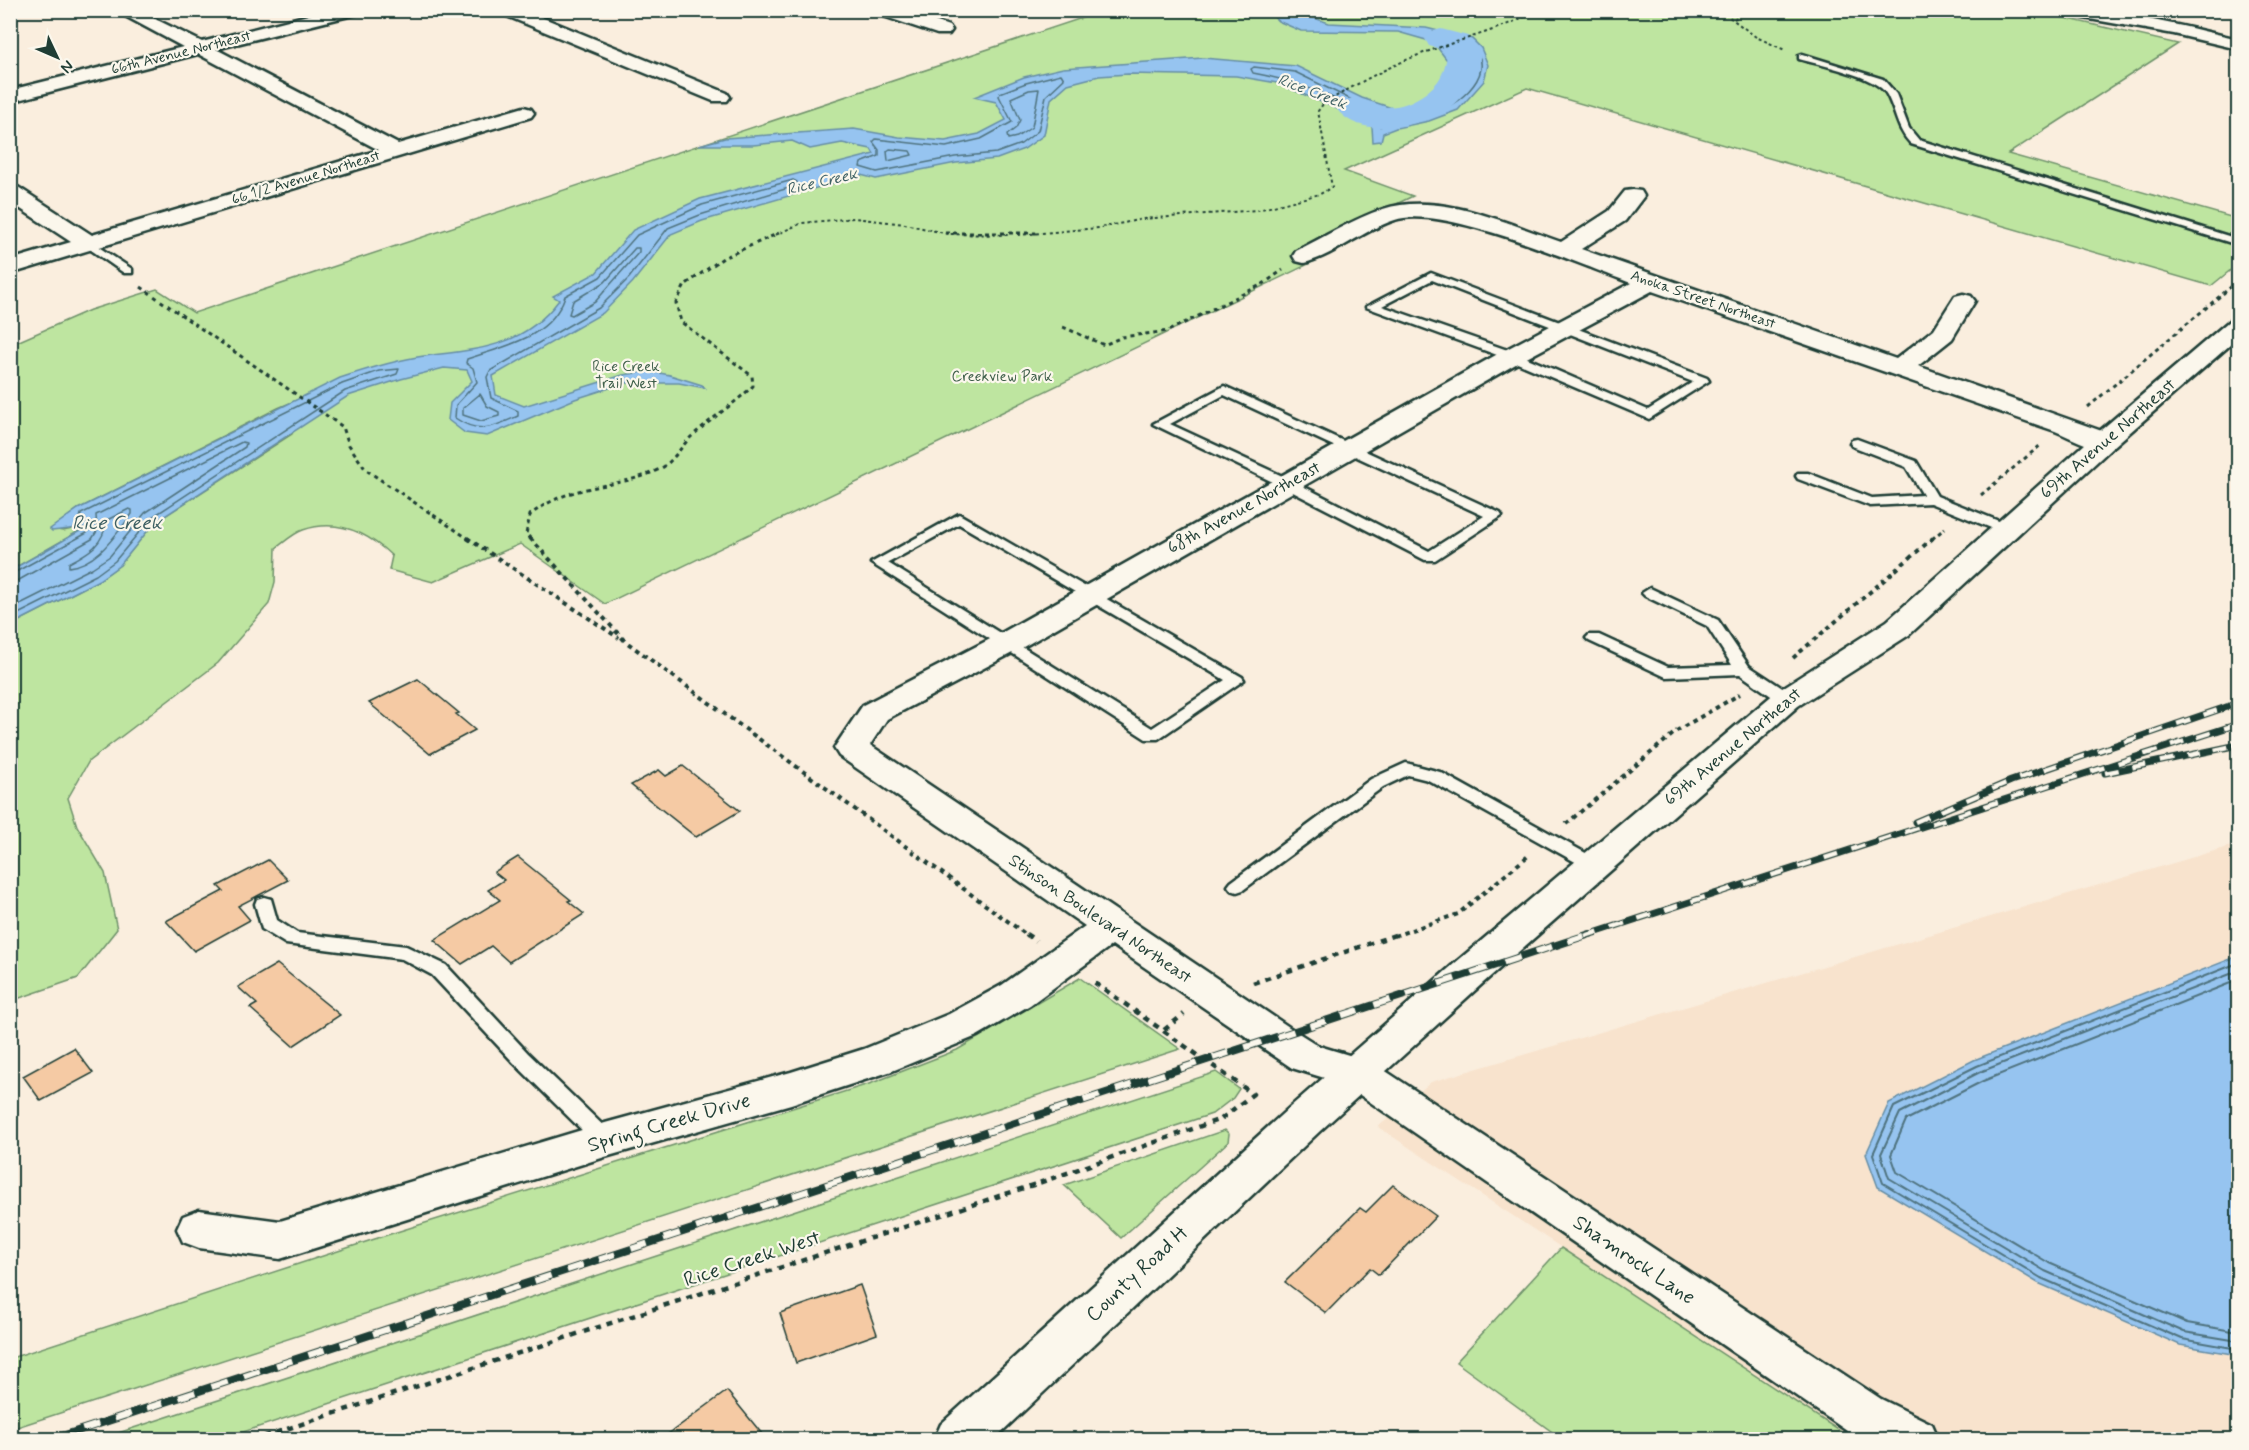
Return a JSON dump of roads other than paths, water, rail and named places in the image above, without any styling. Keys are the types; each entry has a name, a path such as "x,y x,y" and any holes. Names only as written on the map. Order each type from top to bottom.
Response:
{"street":[{"path":"122,10 200,48 396,151"},
{"name":"66th Avenue Northeast","path":"10,96 351,10"},
{"path":"507,10 720,97"},
{"path":"2067,10 2174,29 2238,44"},
{"path":"894,12 943,30"},
{"name":"66 1/2 Avenue Northeast","path":"10,267 524,113"},
{"path":"10,192 88,243"},
{"path":"1564,250 1617,216 1633,196"},
{"name":"Anoka Street Northeast","path":"1304,256 1389,214 1405,210 1427,210 1459,216 1564,250 2104,441"},
{"name":"68th Avenue Northeast","path":"851,748 875,712 1006,643 1512,356 1651,282"},
{"path":"1900,368 1943,334 1963,301"},
{"name":"69th Avenue Northeast","path":"1317,1108 1594,865 1774,690 1898,628 2104,441 2238,326"},
{"name":"Stinson Boulevard Northeast","path":"851,748 1111,927 1306,1057 1358,1073"},
{"name":"Spring Creek Drive","path":"199,1229 280,1240 605,1140 801,1085 878,1060 954,1029 1016,995 1111,927"},
{"name":"Shamrock Lane","path":"1358,1073 1864,1415 1914,1440"},
{"name":"County Road H","path":"958,1440 1317,1108"}],"lane":[{"path":"1802,57 1880,81 1889,86 1907,136 1915,142 2238,242"},
{"path":"88,243 128,271"},
{"path":"1431,276 1566,327 1703,381 1649,415 1512,356 1372,307 1431,276"},
{"path":"1224,390 1495,516 1430,557 1288,484 1161,424 1224,390"},
{"path":"1857,443 1911,464 1932,499"},
{"path":"1803,476 1870,502 1932,499 2006,529"},
{"path":"959,518 1236,680 1152,735 1006,643 878,563 959,518"},
{"path":"1650,593 1713,623 1743,669 1774,690"},
{"path":"1594,638 1666,672 1743,669"},
{"path":"1237,885 1377,783 1406,769 1434,776 1594,865"},
{"path":"264,904 269,924 292,939 406,953 439,970 521,1058 605,1140"}],"water":[{"name":"Rice Creek","path":"1268,11 1293,11 1329,23 1426,28 1472,39 1481,48 1488,65 1484,81 1458,110 1429,121 1396,128 1383,133 1381,141 1373,142 1372,127 1354,116 1277,83 1236,76 1128,74 1099,76 1068,84 1051,99 1044,135 1024,149 997,159 956,163 876,179 861,175 702,221 671,234 633,282 603,313 493,376 496,395 524,406 623,375 649,371 670,375 705,388 679,383 625,383 575,399 487,436 465,433 448,420 450,403 472,381 467,370 444,368 348,396 154,523 120,565 99,580 11,625 11,570 87,527 52,531 50,529 78,509 340,378 392,362 481,348 515,337 545,316 559,300 553,296 596,273 633,230 700,199 874,154 871,149 842,143 810,149 792,141 753,145 699,145 725,138 854,129 899,137 945,141 979,134 1006,120 996,102 974,97 1024,77 1063,68 1203,58 1296,66 1362,98 1398,110 1422,109 1439,98 1448,82 1450,64 1433,42 1398,32 1301,31 1278,21"},
{"path":"2238,956 2238,1355 2180,1345 2038,1283 1878,1187 1866,1154 1889,1103 1974,1060"}],"waterway":[{"name":"Rice Creek","path":"1354,108 1379,117 1394,117 1422,109 1435,102 1455,82 1460,73 1464,55 1456,43 1441,39"}],"railway":[{"path":"1915,822 2011,781 2238,703"},
{"path":"1585,936 2238,724"},
{"path":"2105,773 2238,745"},
{"path":"50,1440 1590,934"}],"park label":[{"name":"Rice Creek Trail West","path":"626,376"},
{"name":"Creekview Park","path":"1002,377"}]}
